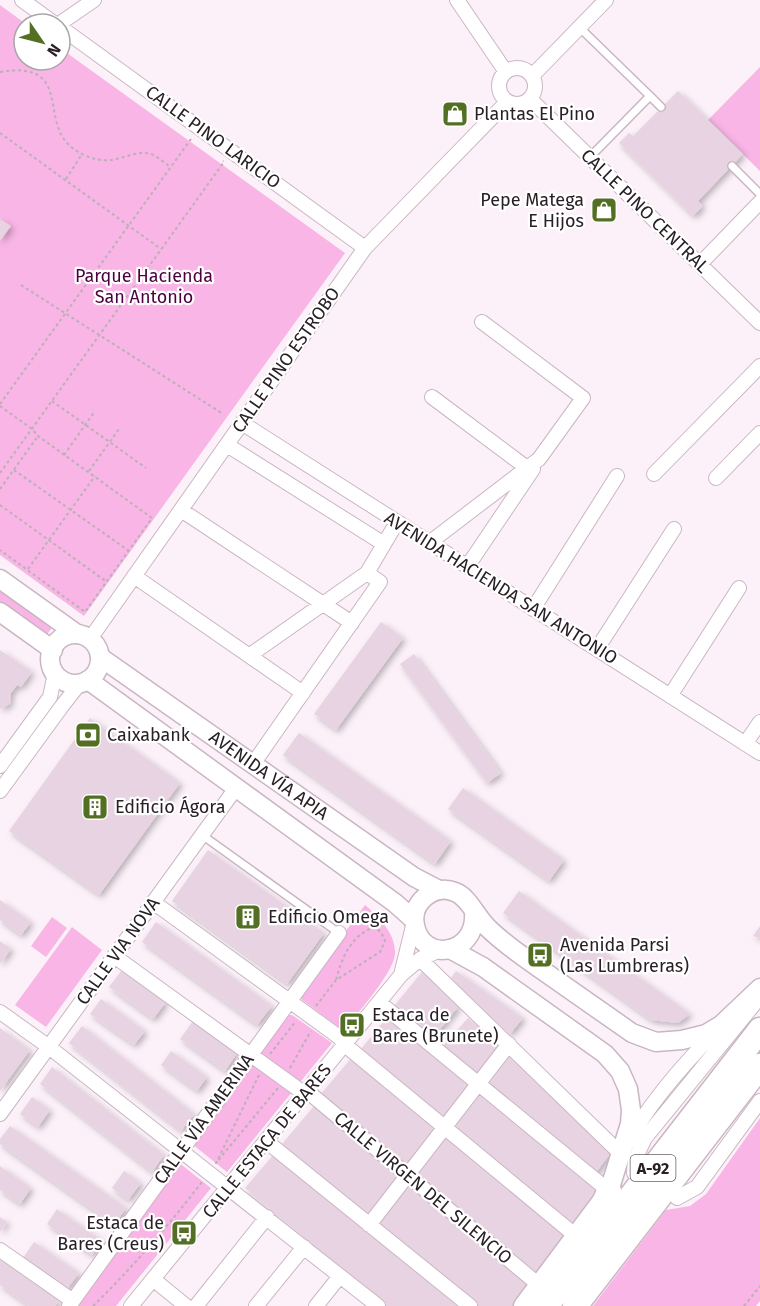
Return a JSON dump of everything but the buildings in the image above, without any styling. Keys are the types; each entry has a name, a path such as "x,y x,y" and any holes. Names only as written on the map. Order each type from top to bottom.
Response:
{"highway":[{"name":"A-92","path":"542,1296 579,1247 760,1030"},
{"name":"A-92","path":"579,1302 760,1066"},
{"path":"579,1247 609,1191"}],"street":[{"name":"CALLE PINO LARICIO","path":"22,0 39,12"},
{"path":"72,15 94,0"},
{"path":"457,0 506,72"},
{"path":"532,76 606,0"},
{"name":"CALLE PINO LARICIO","path":"72,35 365,248"},
{"path":"520,69 532,76 535,84 534,92 530,99 522,104 514,105 507,102 501,95 498,87 500,78 506,72 520,69"},
{"name":"CALLE PINO CENTRAL","path":"530,99 760,323"},
{"name":"CALLE PINO ESTROBO","path":"84,637 134,576 365,248 507,102"},
{"path":"700,264 760,202"},
{"path":"467,567 583,398 482,322"},
{"path":"654,474 760,366"},
{"path":"432,397 527,468"},
{"name":"AVENIDA HACIENDA SAN ANTONIO","path":"242,423 760,753"},
{"path":"716,478 760,434"},
{"name":"AVENIDA HACIENDA SAN ANTONIO","path":"227,445 384,544"},
{"path":"429,543 539,459"},
{"path":"533,609 617,476"},
{"path":"181,510 352,622"},
{"path":"250,655 367,573 397,522"},
{"path":"597,650 674,529"},
{"path":"253,764 380,582 367,573"},
{"path":"134,576 303,693"},
{"path":"0,579 84,637 99,650 100,657 98,670 62,706 0,791"},
{"path":"670,696 739,588"},
{"path":"0,612 52,650"},
{"path":"0,766 50,697 55,673 51,657 52,650 62,638 84,637"},
{"name":"AVENIDA VÍA APIA","path":"100,657 414,877 439,890"},
{"path":"55,673 66,682 84,682"},
{"name":"AVENIDA VÍA APIA","path":"84,682 237,788 395,903 414,921"},
{"path":"745,744 760,722"},
{"name":"CALLE VIA NOVA","path":"0,1114 237,788"},
{"path":"380,1003 609,1191 630,1124 628,1089 620,1071 605,1054 483,967 445,950 430,947 422,941 414,921 418,905 423,898 439,890 448,889 457,892 502,941 632,1033 656,1042 682,1040 706,1034 721,1025"},
{"path":"153,902 339,1037 345,1045 444,1127 579,1247"},
{"path":"445,950 459,946 472,932 474,913"},
{"name":"CALLE ESTACA DE BARES","path":"401,975 414,921"},
{"name":"CALLE VÍA AMERINA","path":"71,1304 339,933"},
{"name":"CALLE ESTACA DE BARES","path":"131,1306 401,975 420,959 445,950"},
{"name":"CALLE VIRGEN DEL SILENCIO","path":"114,956 306,1093 407,1175 542,1296"},
{"path":"420,959 621,1154"},
{"path":"621,1154 635,1127 690,1057 736,1008 760,988"},
{"path":"634,1173 635,1160 645,1138 760,998"},
{"path":"0,1012 49,1047 378,1306"},
{"path":"369,1225 509,1044"},
{"path":"677,1198 698,1187 760,1101"},
{"path":"266,1141 470,1306"},
{"path":"196,1306 267,1217"},
{"path":"256,1306 304,1247"},
{"path":"0,1250 71,1304"},
{"path":"316,1306 340,1276"},
{"path":"153,1279 186,1306"},
{"path":"523,1306 542,1296"}],"lane":[{"path":"579,27 661,107"},
{"path":"591,157 650,96"},
{"path":"732,166 760,194"},
{"path":"202,835 339,933"}],"path":[{"path":"0,72 28,72 43,80 52,94 57,127 61,135 66,143 82,154 110,160 134,154 151,154 170,167"},
{"path":"0,133 161,250"},
{"path":"0,550 85,612 152,518 38,436 0,405 191,138"},
{"path":"65,180 82,154"},
{"path":"0,473 224,162 216,156"},
{"path":"21,285 223,414"},
{"path":"52,401 146,468"},
{"path":"64,455 95,411"},
{"path":"88,472 118,429"},
{"path":"0,489 38,436"},
{"path":"14,470 129,551"},
{"path":"27,570 95,476"},
{"path":"0,505 107,582"},
{"path":"309,1016 284,1079 216,1164 264,1064 309,1016 336,980 380,952 385,941 381,932 374,927 364,931 354,940 342,958 336,980"},
{"path":"93,1306 121,1279 203,1182"},
{"path":"744,1306 760,1286"}],"green space":[{"name":"Parque Hacienda San Antonio","path":"0,5 12,14 12,72 72,72 72,57 345,253 84,616 0,555"},
{"path":"760,67 760,171 708,120"},
{"path":"0,588 53,626 46,636 0,603"},
{"path":"365,905 381,920 389,932 394,945 394,960 382,981 344,1031 301,999 299,995"},
{"path":"52,917 67,928 46,957 31,946"},
{"path":"72,927 102,950 46,1027 15,1005"},
{"path":"286,1015 292,1015 332,1043 227,1172 192,1144"},
{"path":"760,1118 760,1301 756,1306 593,1306 666,1210 690,1206 706,1194"},
{"path":"178,1162 211,1188 116,1306 74,1306"}],"place":[{"name":"Plantas El Pino","path":"455,114"},
{"name":"Pepe Matega E Hijos","path":"604,210"},
{"name":"Caixabank","path":"88,735"},
{"name":"Edificio Ágora","path":"95,807"},
{"name":"Edificio Omega","path":"248,917"},
{"name":"Avenida Parsi (Las Lumbreras)","path":"540,955"},
{"name":"Estaca de Bares (Brunete)","path":"352,1025"},
{"name":"Estaca de Bares (Creus)","path":"184,1233"}]}
